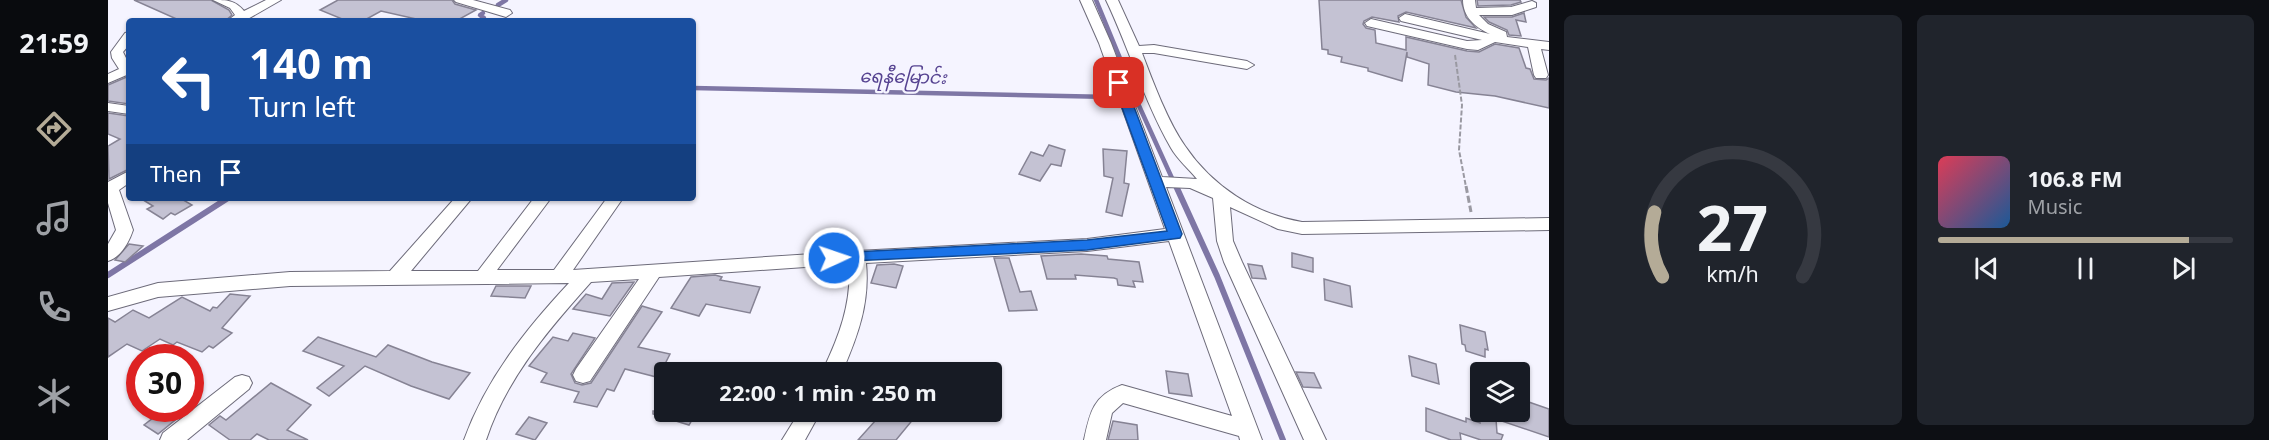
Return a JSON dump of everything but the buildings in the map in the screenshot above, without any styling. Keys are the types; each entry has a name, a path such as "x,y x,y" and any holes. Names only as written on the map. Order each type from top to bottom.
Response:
{"street":[{"path":"219,0 234,6 237,18"},
{"path":"239,18 275,0"},
{"path":"460,0 506,13"},
{"path":"1086,0 1161,182 1175,234 1249,434"},
{"path":"1112,0 1135,50 1146,82 1178,148 1221,196 1226,241 1233,262 1315,440"},
{"path":"461,13 476,4"},
{"path":"1514,41 1475,20 1470,6 1512,11 1532,5"},
{"path":"1405,18 1494,38 1549,46"},
{"path":"1371,23 1478,45 1494,38"},
{"path":"126,40 117,52 118,58 126,68"},
{"path":"1534,44 1541,75"},
{"path":"1135,50 1154,49 1247,65"},
{"path":"108,79 126,71"},
{"path":"108,107 126,110"},
{"path":"108,255 125,235 126,227 114,202 110,187 126,178"},
{"path":"1161,182 1192,183 1260,216 1284,225 1302,228 1549,224"},
{"path":"394,279 461,201"},
{"path":"482,278 541,201"},
{"path":"558,277 613,201"},
{"path":"108,304 134,295 170,289 290,279 586,276 857,257 1087,245 1175,234"},
{"path":"836,362 856,314 860,286 857,257"},
{"path":"583,375 654,271"},
{"path":"475,440 479,424 527,344 552,312 586,276"},
{"path":"171,440 242,383"},
{"path":"1095,440 1106,404 1112,397 1122,394 1249,434"},
{"path":"794,440 805,422"}],"path":[{"path":"1453,41 1462,105 1459,150 1474,225"}],"waterway":[{"name":"ရေနီမြောင်း","path":"498,5 506,0"},
{"name":"ရေနီမြောင်း","path":"1096,0 1136,97"},
{"name":"ရေနီမြောင်း","path":"483,13 480,15 484,18"},
{"name":"ရေနီမြောင်း","path":"696,88 1111,97"},
{"name":"ရေနီမြောင်း","path":"1135,97 1176,187"},
{"name":"ရေနီမြောင်း","path":"1176,186 1217,276 1283,440"},
{"name":"ရေနီမြောင်း","path":"108,275 223,201"}],"route":[{"path":"834,258 1087,245 1175,234 1119,83"}]}
